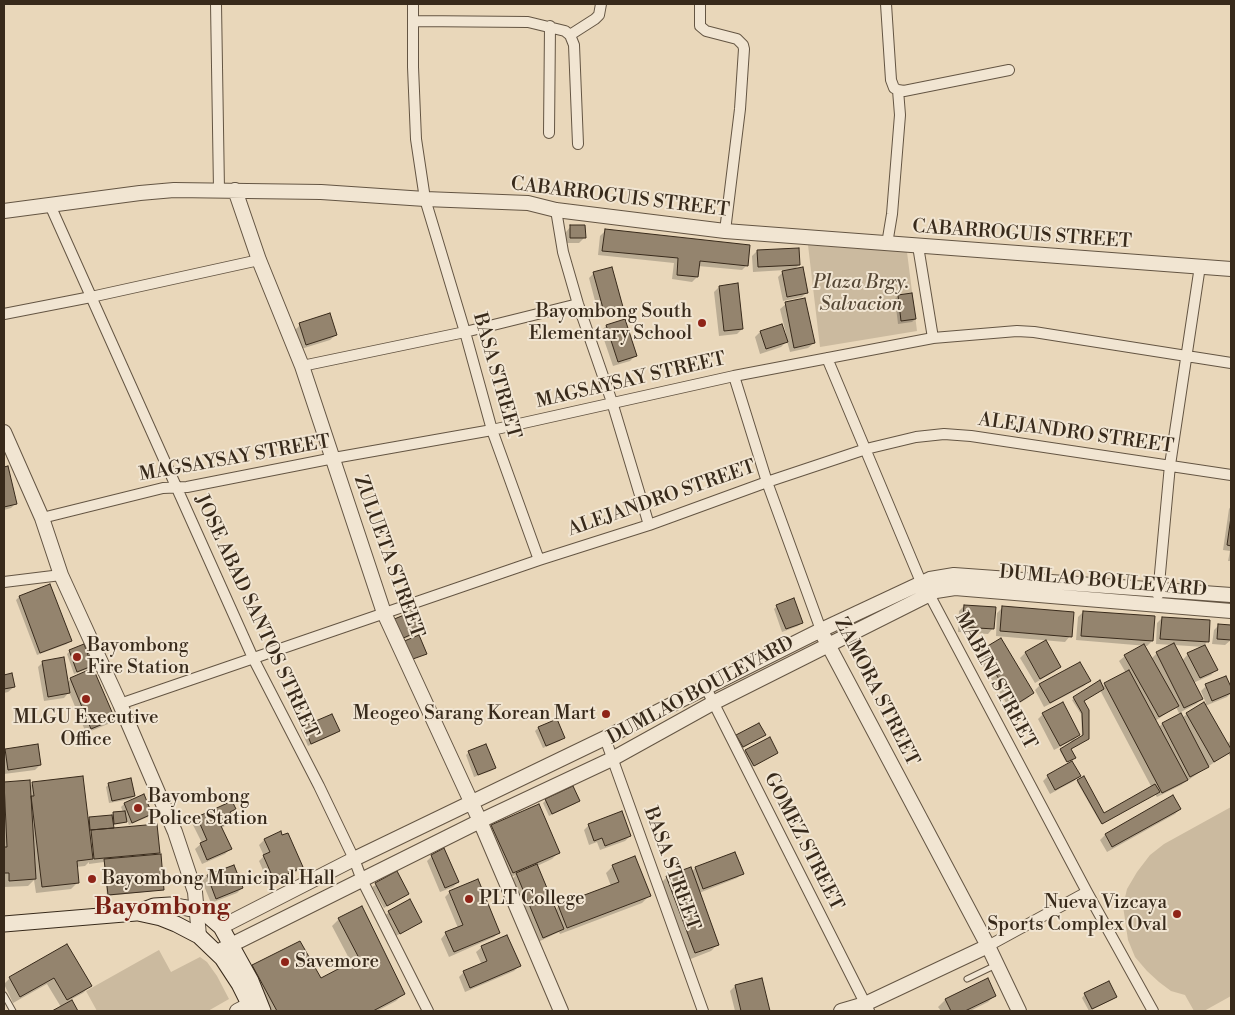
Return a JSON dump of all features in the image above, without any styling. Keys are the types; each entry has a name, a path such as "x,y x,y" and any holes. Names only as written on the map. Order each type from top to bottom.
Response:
{"main road":[{"path":"136,913 154,906 198,910 221,926 251,981 253,1007"},
{"path":"4,924 136,913 161,918 199,936 217,952 253,1007"}],"street":[{"path":"216,4 219,190"},
{"name":"BASA STREET","path":"413,4 416,139 425,199 492,430 539,560"},
{"path":"570,35 595,19 599,15 602,4"},
{"path":"700,4 700,26 706,31 737,39 744,49 740,110 725,231"},
{"path":"886,4 891,80 894,88 904,91 1009,70"},
{"path":"414,21 528,22 565,31 570,35 574,45 578,144"},
{"path":"549,133 550,26"},
{"path":"887,244 892,214 900,115 898,90"},
{"name":"CABARROGUIS STREET","path":"4,211 174,190 321,192 528,203 556,210 725,231 1231,269"},
{"name":"ZULUETA STREET","path":"235,190 259,260 302,366 384,613 480,821 562,1011"},
{"name":"JOSE ABAD SANTOS STREET","path":"50,205 253,658 428,1011"},
{"path":"556,210 563,252 578,304 612,402 649,525"},
{"path":"918,246 933,338"},
{"path":"4,314 91,298 259,260"},
{"path":"1157,605 1170,465 1200,266"},
{"path":"302,366 465,332 578,304"},
{"name":"MAGSAYSAY STREET","path":"42,518 163,488 187,487 334,458 492,430 734,376 933,338 1017,331 1034,332 1231,363"},
{"name":"MABINI STREET","path":"827,358 925,588 1087,892 1153,1011"},
{"name":"ZAMORA STREET","path":"734,376 767,482 827,646 988,946 1018,1011"},
{"path":"4,432 42,518 60,576 120,704 184,858 195,892 199,936"},
{"name":"ALEJANDRO STREET","path":"120,704 539,560 649,525 767,482 866,449 916,437 944,434 987,438 1231,475"},
{"name":"DUMLAO BOULEVARD","path":"217,952 480,821 612,759 713,703 827,646 942,576 954,575 1158,588 1231,595"},
{"path":"4,582 60,576"},
{"name":"DUMLAO BOULEVARD","path":"221,926 821,630 925,588 955,588 1231,611"},
{"name":"GOMEZ STREET","path":"706,688 867,1008"},
{"name":"BASA STREET","path":"605,738 703,1011"},
{"path":"842,1011 867,1008 988,946 1087,892"}],"lane":[{"path":"968,979 997,964"},
{"path":"4,995 13,1011"}],"green space":[{"name":"Plaza Brgy. Salvacion","path":"808,245 907,252 917,331 820,347"},
{"name":"Nueva Vizcaya Sports Complex Oval","path":"1231,807 1231,996 1204,1011 1194,1011 1185,995 1171,991 1159,982 1135,957 1128,940 1123,906 1127,889 1150,855 1164,844"},
{"path":"159,950 171,972 200,957 207,962 217,976 229,999 208,1011 97,1011 86,991"}],"building":[{"path":"570,225 585,225 586,238 570,238"},
{"path":"605,229 750,245 748,266 700,261 698,277 677,275 678,258 602,251"},
{"path":"799,248 800,265 758,267 757,250"},
{"path":"612,267 623,307 604,312 593,272"},
{"path":"803,267 808,293 787,297 782,271"},
{"path":"738,283 743,329 724,331 719,286"},
{"path":"912,293 916,319 901,321 898,295"},
{"path":"805,298 815,343 794,348 785,302"},
{"path":"330,313 337,335 306,345 299,323"},
{"path":"625,319 637,356 618,362 606,325"},
{"path":"782,324 788,342 766,349 760,331"},
{"path":"8,466 17,504 4,507 4,467"},
{"path":"1231,517 1231,546 1227,545"},
{"path":"50,584 72,641 40,653 19,596"},
{"path":"794,598 803,623 786,629 776,605"},
{"path":"964,605 996,607 994,629 962,627"},
{"path":"1002,606 1074,612 1072,637 1000,631"},
{"path":"416,610 424,629 401,639 392,620"},
{"path":"1083,611 1155,616 1153,641 1081,636"},
{"path":"1162,617 1210,620 1209,642 1160,639"},
{"path":"1218,624 1231,625 1231,640 1217,639"},
{"path":"419,635 427,654 410,660 402,642"},
{"path":"1001,638 1034,693 1015,705 981,650"},
{"path":"1046,640 1061,667 1040,679 1025,652"},
{"path":"1174,643 1203,699 1184,708 1156,652"},
{"path":"84,644 92,666 77,672 69,650"},
{"path":"1144,644 1179,706 1159,717 1124,655"},
{"path":"1205,645 1218,670 1200,678 1187,653"},
{"path":"64,657 70,693 48,697 42,661"},
{"path":"1080,662 1091,681 1050,703 1039,684"},
{"path":"93,668 115,719 91,729 70,678"},
{"path":"1129,670 1188,780 1162,793 1104,683"},
{"path":"12,673 15,687 4,689 4,675"},
{"path":"1226,676 1231,687 1231,693 1212,701 1205,684"},
{"path":"1100,680 1104,689 1084,701 1089,710 1089,739 1071,749 1076,758 1067,762 1060,749 1083,735 1082,713 1073,697"},
{"path":"1063,702 1080,735 1060,746 1042,713"},
{"path":"1204,702 1231,749 1231,752 1214,762 1186,713"},
{"path":"1181,713 1209,767 1190,777 1162,723"},
{"path":"332,714 340,731 311,744 304,726"},
{"path":"557,719 565,738 546,746 538,727"},
{"path":"759,723 766,735 743,747 736,735"},
{"path":"770,737 778,753 754,766 745,750"},
{"path":"38,744 41,765 8,770 5,749"},
{"path":"486,744 496,768 478,775 468,751"},
{"path":"1072,761 1081,776 1055,790 1047,775"},
{"path":"83,776 93,859 77,861 79,883 42,887 31,796 34,796 32,782"},
{"path":"1084,776 1104,813 1155,784 1160,792 1102,824 1077,780"},
{"path":"131,778 135,796 112,801 108,783"},
{"path":"30,780 36,879 9,881 9,873 4,873 4,847 7,847 4,782"},
{"path":"573,786 580,801 552,814 545,799"},
{"name":"Bayombong Police Station","path":"144,794 152,814 132,823 124,803"},
{"path":"1173,795 1181,809 1112,847 1105,834"},
{"path":"232,801 236,809 230,812 234,820 221,826 232,849 207,860 200,843 207,840 197,817"},
{"path":"539,804 560,853 513,873 491,825"},
{"path":"125,811 127,822 114,824 113,812"},
{"path":"622,811 631,836 605,846 602,838 594,841 588,824"},
{"path":"112,815 114,828 90,830 89,817"},
{"name":"Bayombong Municipal Hall","path":"157,824 160,853 94,859 91,830"},
{"path":"281,831 282,835 288,833 303,867 274,880 263,855 270,852 264,839"},
{"path":"444,848 459,882 445,888 431,855"},
{"path":"735,852 744,874 703,889 695,867"},
{"path":"161,854 164,890 108,895 104,859"},
{"path":"635,856 651,896 567,928 558,905 619,882 612,865"},
{"path":"537,864 564,929 543,938 516,873"},
{"path":"234,865 243,888 216,899 207,875"},
{"path":"691,867 719,945 695,953 666,876"},
{"path":"397,871 409,894 387,906 375,883"},
{"name":"PLT College","path":"478,879 500,933 454,952 445,932 463,925 449,891"},
{"path":"410,899 422,922 400,934 388,911"},
{"name":"Savemore","path":"362,906 405,994 373,1011 277,1011 252,965 300,941 321,978 359,958 338,918"},
{"path":"507,935 521,966 470,988 463,971 487,961 481,946"},
{"path":"67,944 92,986 67,1000 54,978 20,997 9,977"},
{"path":"762,978 770,1011 741,1011 735,985"},
{"path":"988,978 996,996 965,1011 951,1011 945,999"},
{"path":"1109,981 1117,997 1092,1009 1084,993"},
{"path":"72,1000 78,1011 52,1011"}],"place":[{"name":"Bayombong South Elementary School","path":"702,323"},
{"name":"Bayombong Fire Station","path":"77,657"},
{"name":"MLGU Executive Office","path":"86,699"},
{"name":"Meogeo Sarang Korean Mart","path":"606,714"},
{"name":"Bayombong Police Station","path":"138,808"},
{"name":"Bayombong Municipal Hall","path":"92,879"},
{"name":"PLT College","path":"469,899"},
{"name":"Nueva Vizcaya Sports Complex Oval","path":"1177,914"},
{"name":"Savemore","path":"285,962"}],"district":[{"name":"Bayombong","path":"162,908"}]}
